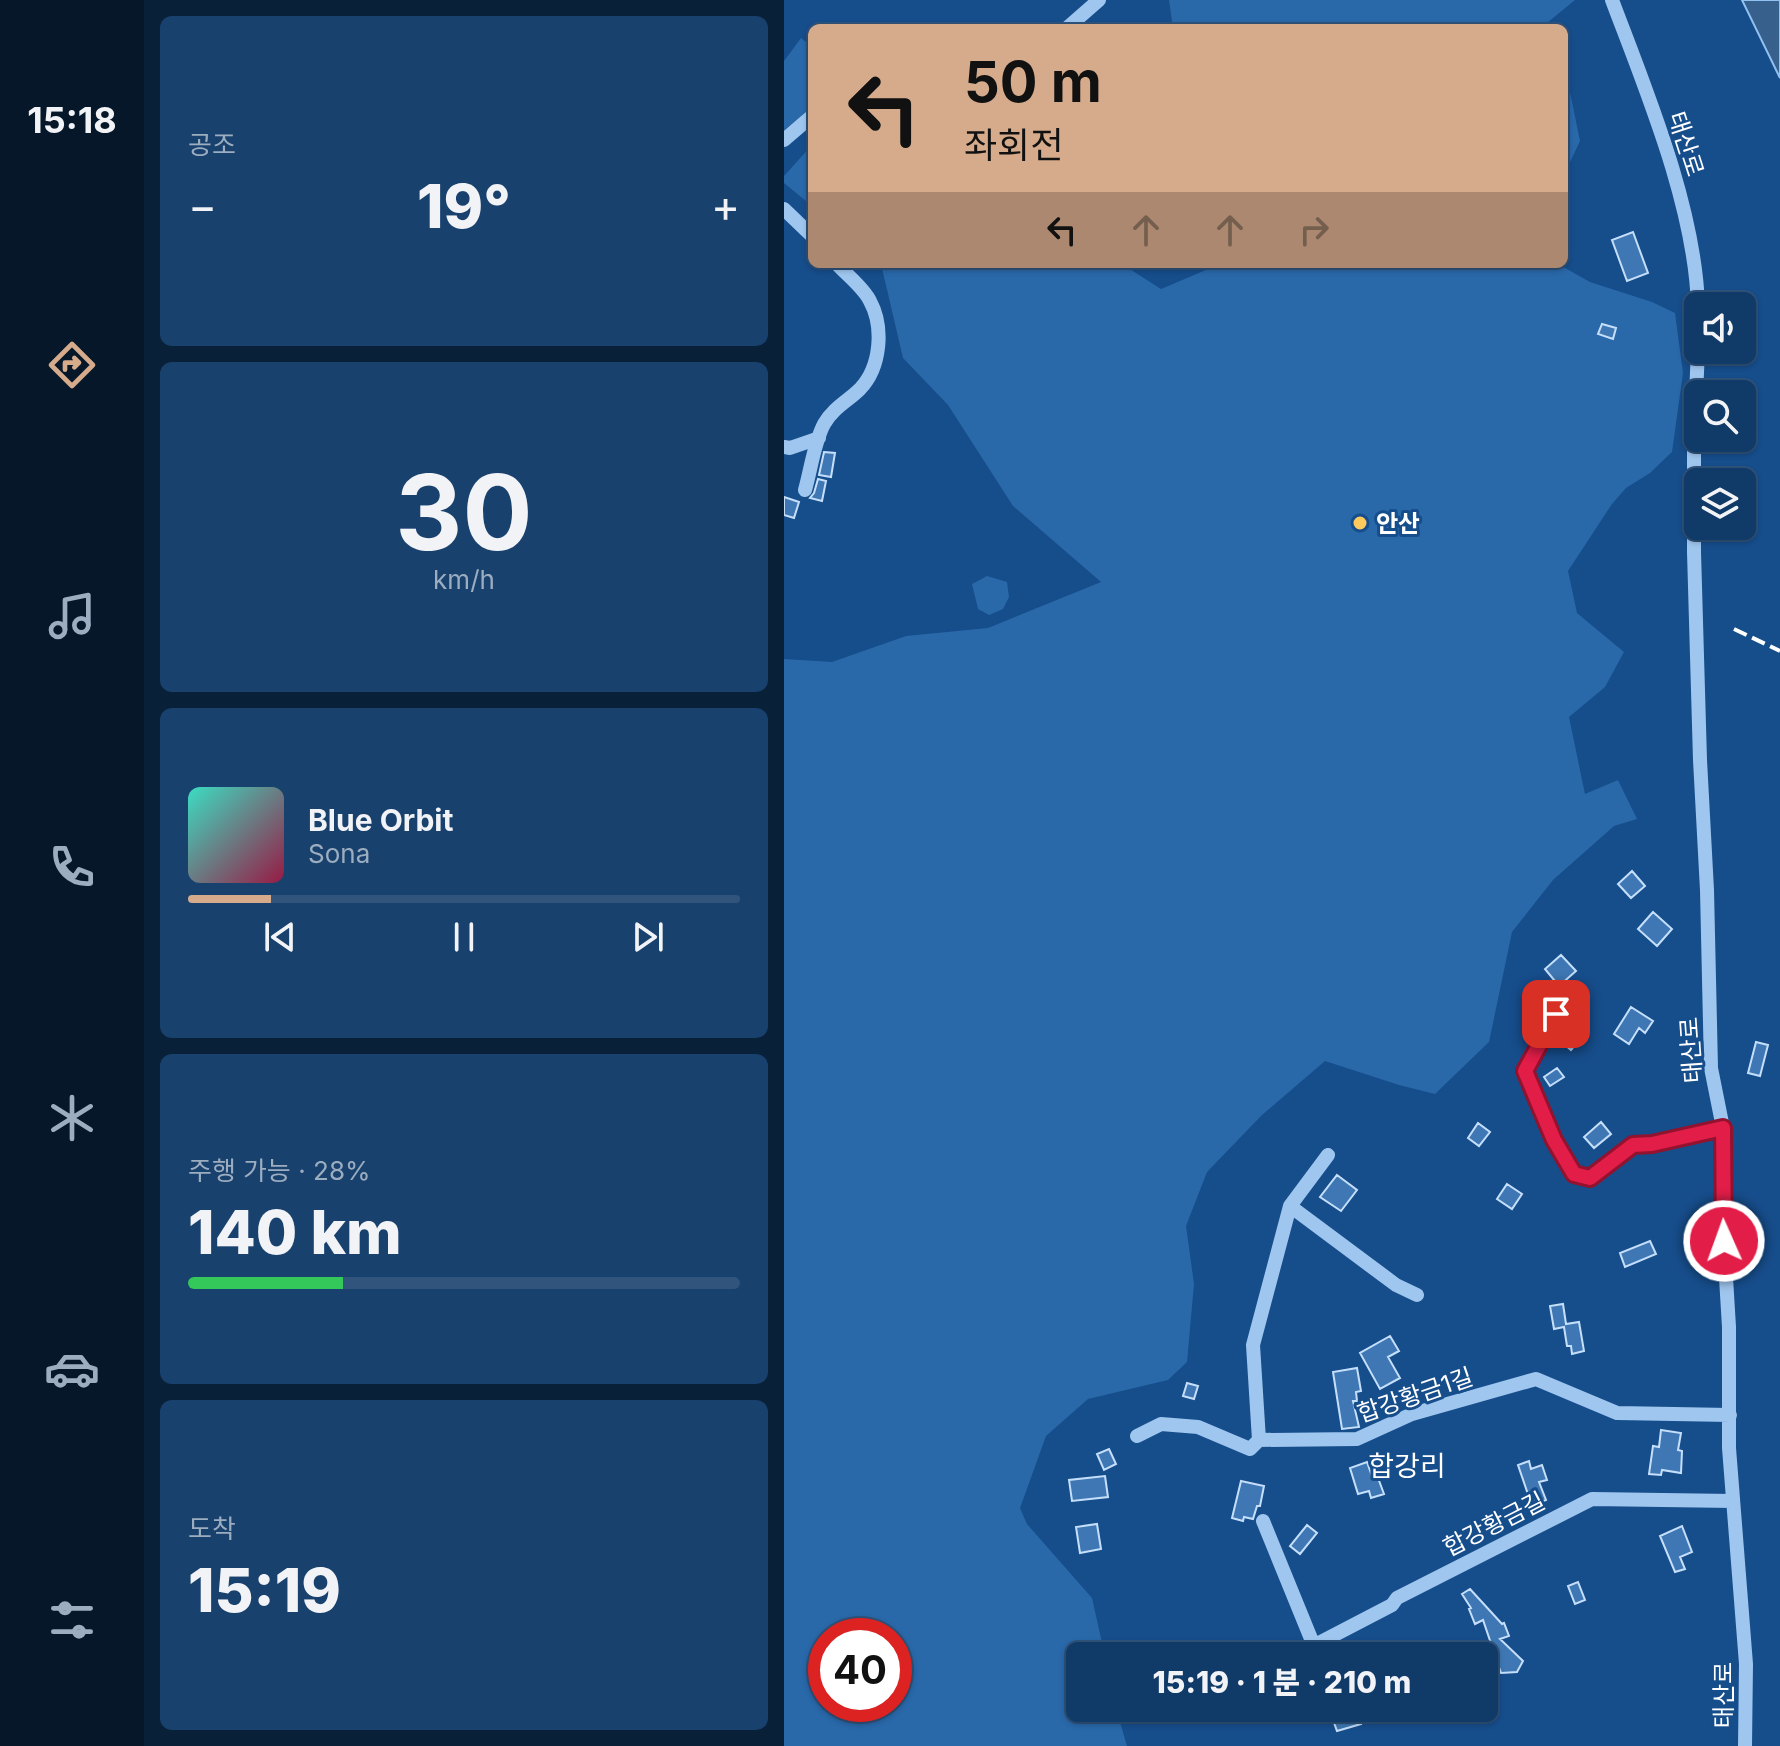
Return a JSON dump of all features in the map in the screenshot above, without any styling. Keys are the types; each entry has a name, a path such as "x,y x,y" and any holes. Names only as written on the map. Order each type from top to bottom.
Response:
{"street":[{"path":"1072,24 1099,0"},
{"name":"태산로","path":"1612,0 1642,78 1685,213 1697,292"},
{"path":"784,140 808,119"},
{"path":"784,209 808,232"},
{"path":"805,490 824,424 837,407 861,388 873,368 877,353 879,328 870,299 841,268"},
{"name":"태산로","path":"1697,364 1694,454 1696,643 1711,1068 1723,1128 1722,1212 1729,1448 1746,1664 1745,1746"},
{"path":"784,447 790,448 819,438"},
{"path":"1556,1014 1525,1071 1554,1140 1574,1174 1590,1178 1633,1145 1652,1144 1723,1128"},
{"path":"1259,1440 1253,1345 1290,1206 1328,1155"},
{"path":"1290,1206 1396,1285 1417,1295"},
{"name":"합강황금1길","path":"1137,1436 1161,1424 1198,1427 1250,1449 1259,1440 1357,1439 1412,1414 1536,1379 1617,1413 1730,1415"},
{"name":"합강황금길","path":"1322,1642 1392,1605 1397,1598 1592,1499 1733,1501"},
{"path":"1263,1521 1312,1642"}],"shaded area":[{"path":"1169,0 1575,0 1547,24 1172,24"},
{"path":"1742,0 1780,0 1780,78"},
{"path":"801,38 808,44 808,111 784,130 784,61"},
{"path":"1568,82 1580,141 1568,166"},
{"path":"808,149 808,203 784,183 784,176"},
{"path":"882,268 1128,268 1161,289 1211,268 1565,268 1590,282 1652,302 1675,313 1683,373 1672,452 1650,473 1626,488 1612,504 1568,571 1577,613 1624,652 1605,687 1569,717 1585,794 1618,780 1637,819 1614,826 1553,880 1512,932 1489,1042 1435,1094 1325,1061 1262,1115 1207,1172 1186,1226 1194,1284 1187,1362 1168,1380 1088,1399 1046,1436 1020,1508 1027,1524 1092,1598 1102,1642 1066,1642 1066,1722 1120,1722 1127,1746 784,1746 784,659 832,662 906,636 988,628 1101,582 1013,506 948,405 903,358"},
{"path":"987,576 1007,582 1009,597 1003,609 989,615 978,609 972,584"}],"building":[{"path":"1633,232 1648,273 1627,281 1612,240"},
{"path":"1602,324 1616,328 1613,339 1598,334"},
{"path":"824,452 835,453 831,477 819,475"},
{"path":"818,479 826,481 822,501 810,498"},
{"path":"784,497 799,502 794,518 784,515"},
{"path":"1632,871 1645,886 1631,898 1618,884"},
{"path":"1653,912 1672,929 1657,946 1638,929"},
{"path":"1561,955 1576,971 1559,986 1545,969"},
{"path":"1631,1007 1653,1021 1645,1033 1639,1028 1629,1044 1614,1034"},
{"path":"1569,1026 1582,1036 1571,1050 1558,1039"},
{"path":"1756,1042 1768,1045 1760,1076 1748,1073"},
{"path":"1557,1068 1564,1077 1550,1086 1544,1077"},
{"path":"1601,1122 1611,1134 1594,1148 1584,1137"},
{"path":"1478,1123 1490,1132 1479,1146 1468,1138"},
{"path":"1337,1175 1357,1190 1341,1211 1320,1197"},
{"path":"1507,1184 1522,1194 1512,1209 1497,1199"},
{"path":"1650,1241 1656,1254 1625,1267 1620,1253"},
{"path":"1563,1304 1566,1324 1579,1322 1584,1351 1572,1354 1571,1346 1567,1346 1564,1327 1554,1329 1550,1306"},
{"path":"1390,1336 1399,1351 1388,1357 1400,1378 1380,1389 1360,1353"},
{"path":"1357,1368 1361,1391 1356,1392 1357,1401 1353,1401 1359,1427 1342,1429 1333,1372"},
{"path":"1187,1383 1198,1386 1194,1399 1183,1396"},
{"path":"1661,1430 1681,1433 1678,1450 1682,1451 1681,1473 1662,1470 1661,1475 1649,1474 1653,1446 1659,1447"},
{"path":"1109,1449 1116,1464 1104,1470 1097,1454"},
{"path":"1529,1461 1531,1469 1542,1465 1547,1480 1539,1482 1546,1500 1532,1506 1518,1465"},
{"path":"1367,1462 1373,1479 1378,1478 1384,1494 1371,1498 1369,1491 1358,1494 1350,1468"},
{"path":"1105,1476 1108,1497 1072,1501 1069,1480"},
{"path":"1241,1481 1264,1486 1260,1506 1257,1506 1253,1519 1244,1517 1243,1521 1232,1518"},
{"path":"1097,1524 1101,1549 1080,1553 1076,1527"},
{"path":"1307,1525 1317,1533 1300,1554 1290,1546"},
{"path":"1682,1526 1692,1552 1680,1557 1685,1569 1675,1572 1660,1536"},
{"path":"1578,1582 1585,1600 1575,1604 1568,1586"},
{"path":"1470,1589 1504,1623 1509,1636 1500,1639 1523,1661 1517,1672 1501,1673 1498,1642 1490,1642 1483,1620 1475,1624 1471,1608 1462,1594"},
{"path":"1334,1722 1360,1722 1361,1724 1337,1731"}],"railway":[{"path":"1734,629 1780,651"}],"place":[{"name":"안산","path":"1360,523"}],"district":[{"name":"합강리","path":"1407,1466"}],"route":[{"path":"1556,1014 1525,1071 1554,1140 1574,1174 1590,1178 1633,1145 1652,1144 1723,1128 1724,1241"}]}
